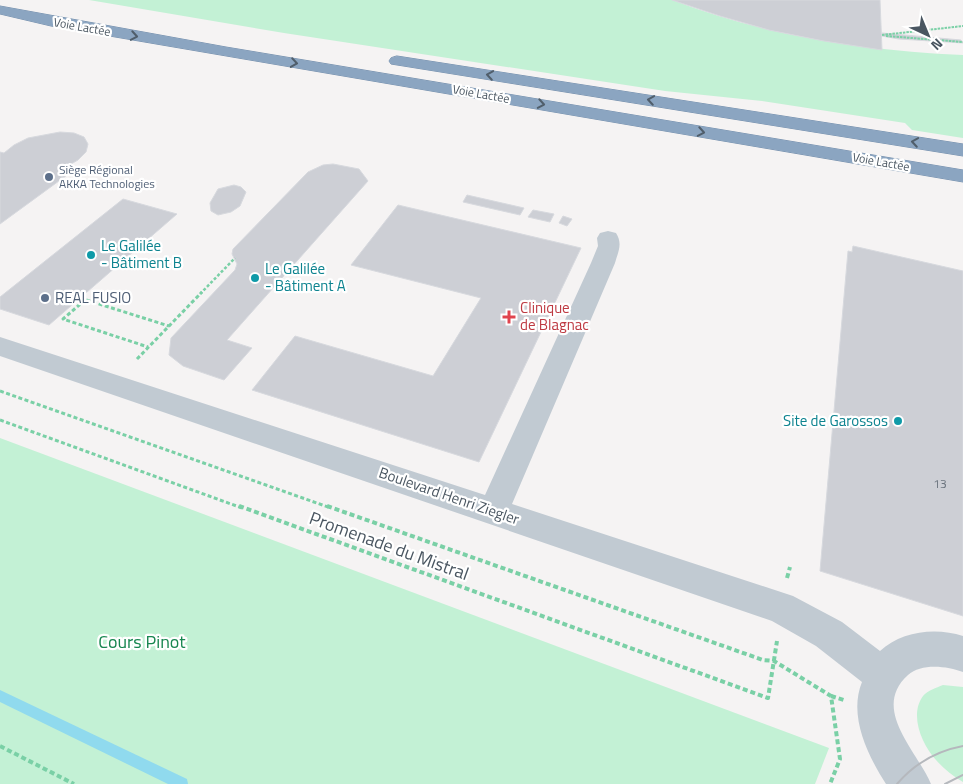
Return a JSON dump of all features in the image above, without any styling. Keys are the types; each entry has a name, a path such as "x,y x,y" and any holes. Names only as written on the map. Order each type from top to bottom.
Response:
{"highway":[{"name":"Voie Lactée","path":"28,0 161,24"},
{"name":"Voie Lactée","path":"0,10 226,52 963,176"},
{"name":"Voie Lactée","path":"382,59 963,150"}],"street":[{"path":"493,511 510,477 603,263 609,246 608,238"},
{"name":"Boulevard Henri Ziegler","path":"0,346 791,612 829,634 883,676"},
{"path":"911,784 896,765 881,737 876,710 876,693 883,676 893,662 911,652 934,649 963,654"}],"path":[{"path":"963,26 882,35 963,42"},
{"path":"137,359 235,258"},
{"path":"80,298 169,326"},
{"path":"84,300 63,319 148,348"},
{"path":"0,391 763,660 774,661 830,696 840,759 830,784"},
{"name":"Promenade du Mistral","path":"0,420 768,698 774,661"},
{"path":"774,661 778,632"},
{"path":"0,746 74,784"}],"green space":[{"path":"89,0 672,0 743,23 815,39 925,53 963,55 963,138 912,130 905,123 762,101 665,91 284,33"},
{"name":"Cours Pinot","path":"0,438 829,748 815,784 0,784"},
{"path":"943,685 963,687 963,782 949,772 931,754 922,738 917,721 917,712 923,696"}],"building":[{"path":"672,0 880,0 882,50 769,30"},
{"path":"882,33 961,40 963,43 899,39 882,36"},
{"path":"60,132 74,133 84,137 88,144 86,152 78,160 64,168 74,170 0,224 0,152 4,153 28,138"},
{"name":"Le Galilée - Bâtiment A","path":"333,164 359,169 368,181 227,340 252,348 224,380 183,366 169,355 171,338 235,270 237,264 232,254 233,249 308,172 323,165"},
{"path":"234,185 241,187 246,192 240,206 231,212 218,215 211,211 210,203 218,189"},
{"path":"467,195 524,208 520,215 463,202"},
{"name":"Le Galilée - Bâtiment B","path":"123,199 177,214 49,325 0,309 0,297"},
{"name":"Clinique de Blagnac","path":"398,205 581,248 479,462 252,390 295,336 433,376 481,298 351,265"},
{"path":"533,210 554,214 550,222 528,217"},
{"path":"563,216 572,219 567,226 559,223"},
{"name":"Site de Garossos","path":"853,246 963,271 963,616 820,571 848,251 852,252"}],"waterway":[{"path":"0,696 182,784"}],"tram line":[{"path":"897,784 911,770 927,759 944,751 963,746"},
{"path":"945,784 963,775"}],"place":[{"name":"Siège Régional AKKA Technologies","path":"49,177"},
{"name":"Le Galilée - Bâtiment B","path":"91,255"},
{"name":"Le Galilée - Bâtiment A","path":"255,278"},
{"name":"REAL FUSIO","path":"45,298"},
{"name":"Clinique de Blagnac","path":"509,317"},
{"name":"Site de Garossos","path":"898,421"}]}
